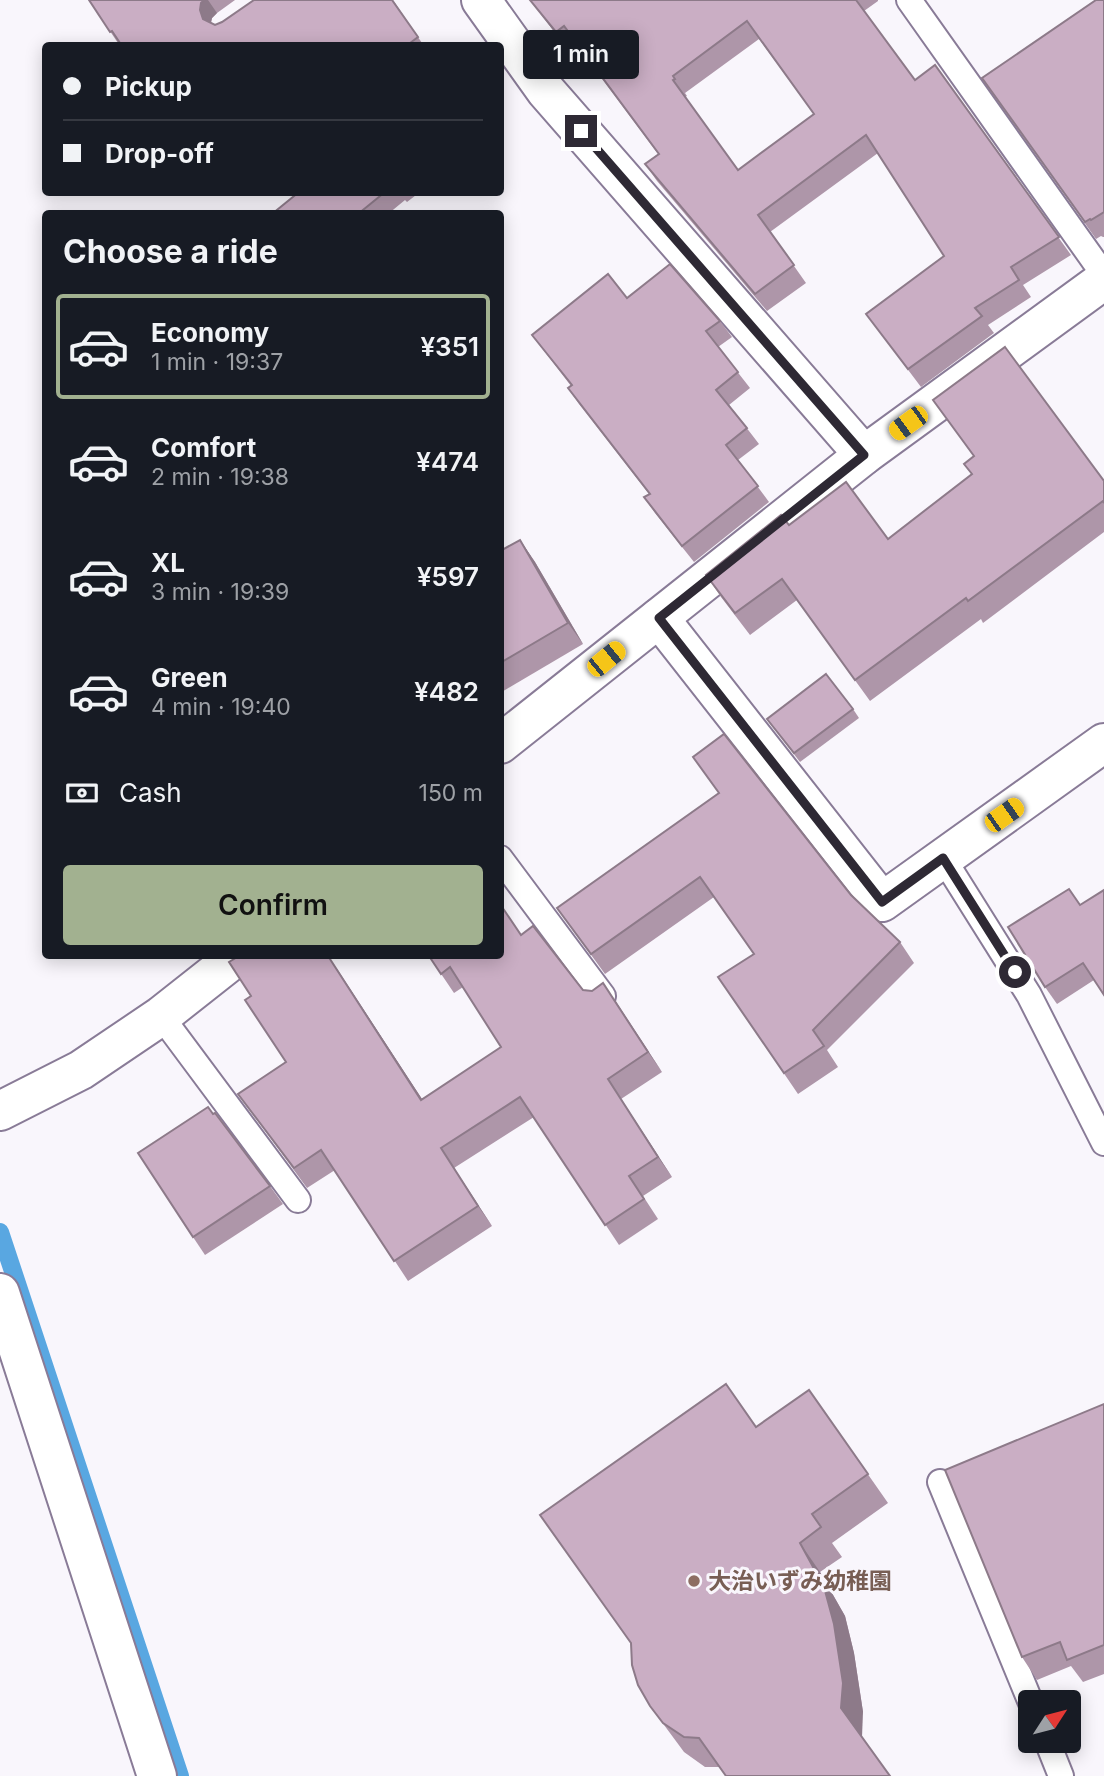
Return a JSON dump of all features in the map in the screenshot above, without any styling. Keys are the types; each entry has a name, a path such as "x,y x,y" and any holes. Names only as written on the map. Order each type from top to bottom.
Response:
{"street":[{"path":"481,0 546,90 864,455"},
{"path":"504,741 864,455 1104,277"},
{"path":"659,618 882,902 1104,743"},
{"path":"0,1111 81,1070 162,1016 232,959"},
{"path":"0,1293 157,1776"}],"lane":[{"path":"909,0 1104,277"},
{"path":"943,858 1029,995 1104,1143"},
{"path":"504,863 603,996"},
{"path":"162,1016 298,1200"},
{"path":"940,1482 1026,1690"},
{"path":"1052,1754 1061,1776"}],"building":[{"path":"89,0 204,0 200,10 203,19 215,25 254,0 392,0 418,37 411,42 119,42 112,31 110,32"},
{"path":"530,0 856,0 915,80 935,65 1059,237 1011,267 1019,280 975,308 982,316 908,369 866,314 944,256 866,135 758,215 794,265 755,294 645,164 659,154 564,26 556,32","holes":["747,21 814,114 738,170 673,80 673,76"]},
{"path":"1096,0 1104,0 1104,212 1085,222 982,78"},
{"path":"294,196 380,196 363,210 277,210"},
{"path":"670,264 720,321 706,331 738,372 716,390 747,428 726,445 758,486 682,546 644,497 650,494 568,388 572,385 532,335 608,274 627,298"},
{"path":"1005,347 1104,481 1104,503 1103,501 968,601 966,598 855,680 782,579 735,613 706,575 781,515 789,525 846,482 888,539 972,474 964,464 974,456 933,400"},
{"path":"520,540 568,623 504,661 504,549"},
{"path":"826,674 853,709 794,753 767,719"},
{"path":"724,734 851,895 900,942 813,1030 824,1046 784,1073 718,977 754,954 700,877 591,954 557,908 719,793 693,757"},
{"path":"1069,889 1080,905 1104,890 1104,995 1083,963 1045,987 1008,927"},
{"path":"504,910 521,935 533,926 583,990 592,991 603,983 648,1052 608,1079 658,1157 629,1176 644,1199 605,1225 520,1097 441,1148 478,1206 394,1261 321,1150 294,1168 238,1094 286,1062 245,1000 251,996 229,962 234,959 330,959 421,1100 501,1047 450,967 441,974 431,959 504,959"},
{"path":"208,1107 270,1186 193,1237 138,1153"},
{"path":"726,1384 756,1427 809,1390 868,1474 812,1514 821,1527 800,1543 824,1587 834,1624 843,1683 841,1708 890,1776 726,1776 699,1738 684,1737 663,1723 650,1706 638,1685 632,1665 631,1643 540,1515"},
{"path":"1104,1404 1104,1645 1067,1660 1060,1642 1022,1657 945,1470"}],"waterway":[{"path":"0,1232 180,1776"}],"place":[{"name":"大治いずみ幼稚園","path":"694,1581"}],"route":[{"path":"581,131 864,455 659,618 882,902 943,858 1015,972"}]}
